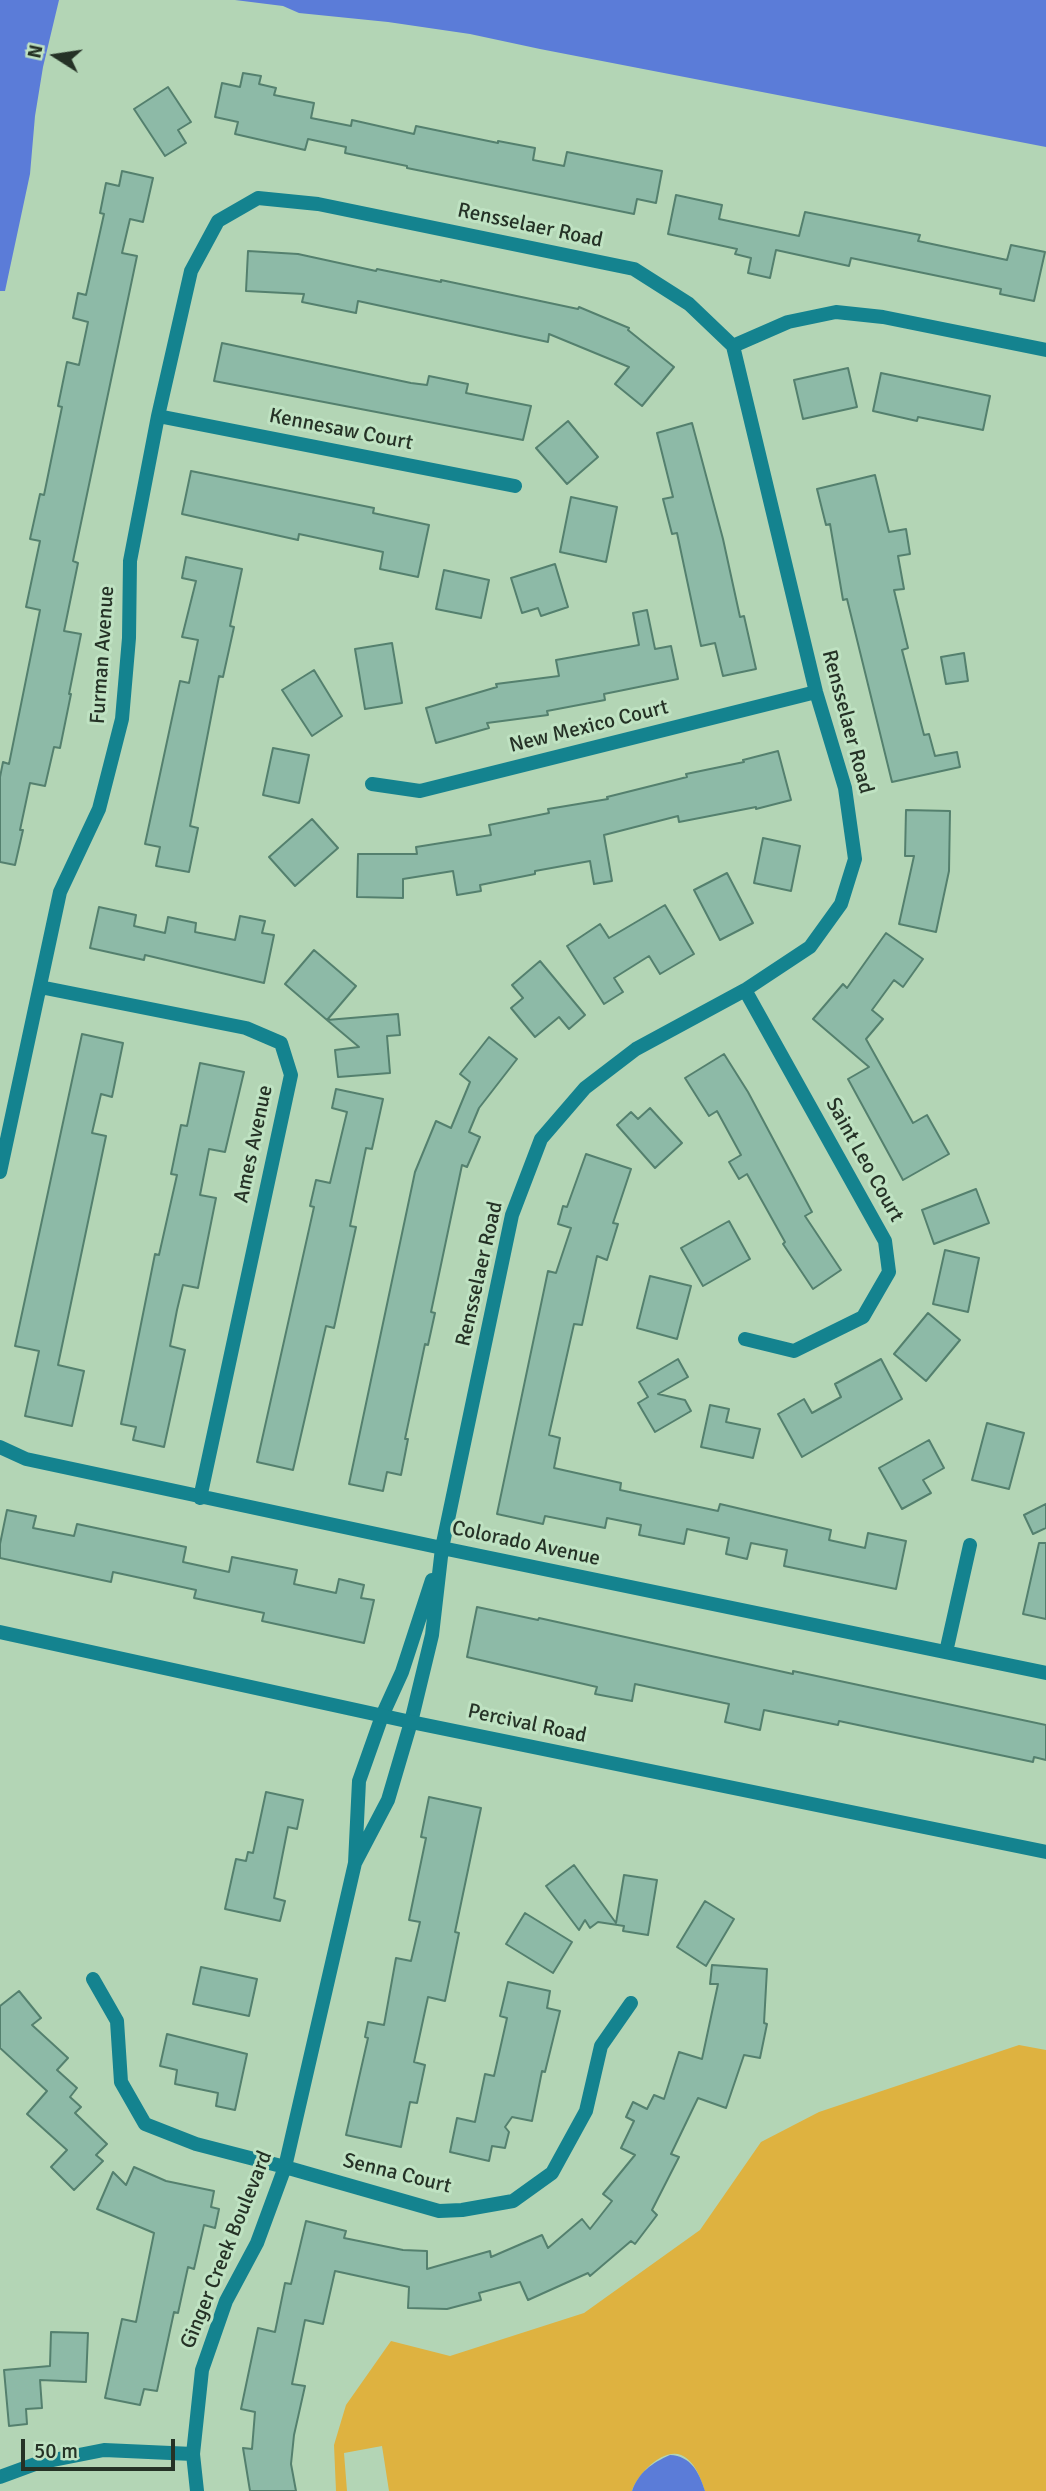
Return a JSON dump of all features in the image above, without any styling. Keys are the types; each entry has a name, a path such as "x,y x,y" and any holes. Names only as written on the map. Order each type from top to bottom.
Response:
{"street":[{"name":"Rensselaer Road","path":"218,221 258,198 318,204 634,269 689,304 733,346 816,692 845,788 855,859 841,904 810,947 745,990 636,1049 585,1088 541,1139 512,1215 442,1548 432,1635 411,1722"},
{"name":"Furman Avenue","path":"0,1172 60,892 99,809 122,719 129,638 130,561 158,416 191,271 218,221"},
{"path":"733,346 788,322 836,312 883,317 1046,351"},
{"name":"Kennesaw Court","path":"158,416 515,486"},
{"name":"New Mexico Court","path":"372,784 420,791 816,692"},
{"name":"Ames Avenue","path":"40,987 246,1028 281,1044 290,1076 200,1498"},
{"name":"Saint Leo Court","path":"745,990 886,1241 889,1272 863,1317 794,1351 745,1339"},
{"name":"Colorado Avenue","path":"0,1447 26,1459 200,1498 1046,1673"},
{"path":"946,1652 970,1545"},
{"name":"Rensselaer Road","path":"382,1716 402,1672 442,1548"},
{"name":"Percival Road","path":"0,1632 382,1716 1046,1852"},
{"name":"Ginger Creek Boulevard","path":"197,2491 193,2454 202,2370 226,2301 257,2243 285,2166 355,1863 359,1781 382,1716"},
{"name":"Ginger Creek Boulevard","path":"355,1863 388,1800 411,1722"},
{"name":"Senna Court","path":"93,1979 117,2021 121,2082 145,2124 196,2144 285,2166 439,2211 513,2202 552,2173 586,2111 601,2046 631,2003"},
{"path":"0,2477 38,2463 104,2450 193,2454"}],"shaded area":[{"path":"1019,2045 1046,2050 1046,2491 705,2491 690,2461 674,2454 666,2455 651,2464 632,2491 389,2491 382,2446 344,2453 347,2491 336,2491 334,2445 346,2405 391,2341 450,2356 584,2313 700,2230 761,2142 819,2112"}],"water":[{"path":"0,0 59,0 43,67 30,174 5,291 0,291"},
{"path":"235,0 1046,0 1046,147 470,34 299,13 283,6"},
{"path":"670,2455 683,2458 693,2466 705,2491 632,2491 638,2478 647,2469"}],"building":[{"path":"243,73 261,76 259,84 276,88 274,95 314,103 311,118 351,126 352,120 414,134 416,126 535,148 533,160 564,166 567,152 662,171 656,203 637,199 634,214 407,168 345,153 346,147 308,139 305,150 235,134 238,122 215,117 222,83 240,87"},
{"path":"168,87 191,122 178,130 186,143 165,156 134,109"},
{"path":"122,171 153,178 143,222 130,219 122,253 137,256 73,561 78,563 64,631 81,634 71,694 60,748 54,747 45,786 30,783 15,865 0,862 0,777 3,762 9,764 40,610 26,607 40,541 30,539 40,494 44,495 62,407 58,406 67,362 79,365 88,322 73,318 78,293 86,295 104,214 100,213 106,183 119,186"},
{"path":"676,195 722,205 719,219 799,236 805,212 920,235 918,241 1007,260 1011,245 1045,252 1034,301 1000,294 1001,289 851,258 849,266 776,250 770,278 748,273 751,258 735,254 737,249 668,234"},
{"path":"248,251 298,254 376,271 377,269 441,280 578,309 579,307 629,328 628,330 674,367 642,406 615,384 629,367 549,334 548,342 358,301 356,313 302,302 304,294 246,291"},
{"path":"222,343 411,383 427,385 429,376 468,384 466,393 531,406 523,440 214,381"},
{"path":"848,368 857,407 803,419 794,380"},
{"path":"881,373 990,396 983,430 918,417 917,421 873,411"},
{"path":"568,421 598,457 567,484 536,448"},
{"path":"692,423 723,539 740,617 744,616 756,669 723,676 715,643 701,646 677,533 672,534 663,499 673,497 657,433"},
{"path":"191,471 374,508 373,513 429,525 418,577 380,569 383,552 299,534 298,540 182,514"},
{"path":"875,475 889,532 906,529 910,554 898,556 904,589 894,590 908,648 902,650 924,735 929,734 935,756 957,752 960,767 892,782 847,599 843,600 830,524 826,525 817,489"},
{"path":"571,497 617,507 606,562 560,552"},
{"path":"186,557 242,569 230,626 234,627 223,677 219,676 190,826 198,828 189,872 156,866 160,847 145,844 180,681 189,683 198,640 182,637 196,581 182,578"},
{"path":"555,564 568,607 541,616 538,608 522,613 511,578"},
{"path":"444,570 489,580 481,618 436,609"},
{"path":"647,610 655,649 671,646 678,679 604,694 605,700 547,711 548,715 487,723 489,728 436,743 426,708 497,687 496,684 559,676 556,660 639,645 633,613"},
{"path":"392,643 402,703 365,709 355,649"},
{"path":"964,653 968,681 946,684 941,657"},
{"path":"314,670 342,716 312,736 282,690"},
{"path":"273,748 309,755 299,803 263,795"},
{"path":"778,751 791,800 679,822 678,816 604,835 612,881 594,884 590,861 480,885 481,891 457,895 453,871 403,879 403,898 357,897 358,854 417,854 416,847 491,835 489,825 549,813 548,809 608,799 607,797 687,777 686,774 744,762 743,760"},
{"path":"906,810 950,811 949,871 936,932 899,924 914,856 905,856"},
{"path":"312,819 338,848 295,886 269,857"},
{"path":"763,838 800,846 791,891 754,883"},
{"path":"727,873 753,923 720,940 694,890"},
{"path":"665,905 694,954 660,974 649,956 614,978 623,992 604,1004 567,946 600,924 609,938"},
{"path":"99,907 136,915 134,926 165,933 168,917 196,923 195,932 235,940 240,916 265,921 262,933 274,935 264,983 145,955 144,960 90,948"},
{"path":"886,933 923,959 903,987 894,980 872,1010 883,1019 866,1039 913,1123 927,1115 949,1154 903,1180 848,1079 869,1067 813,1019 843,984 847,988"},
{"path":"314,950 356,986 327,1020 285,984"},
{"path":"540,961 585,1015 569,1029 559,1017 535,1037 511,1008 523,998 512,985"},
{"path":"398,1014 400,1035 387,1036 390,1073 338,1077 335,1050 359,1047 327,1020"},
{"path":"82,1034 123,1043 112,1097 101,1094 92,1133 106,1136 58,1365 84,1371 72,1426 25,1416 39,1351 15,1346"},
{"path":"489,1037 517,1059 479,1108 469,1132 480,1137 467,1167 462,1165 431,1312 435,1313 428,1345 425,1344 405,1439 408,1439 401,1475 387,1472 383,1491 349,1484 415,1172 436,1121 451,1128 470,1082 460,1074"},
{"path":"724,1054 748,1092 812,1212 805,1216 841,1270 813,1289 783,1244 785,1242 747,1174 739,1179 729,1162 741,1155 717,1111 709,1116 685,1078"},
{"path":"200,1063 244,1072 225,1152 209,1149 200,1195 216,1198 198,1288 183,1285 177,1310 170,1346 185,1350 164,1447 133,1440 136,1427 121,1424 155,1254 159,1255 177,1175 171,1174 181,1125 187,1126"},
{"path":"336,1089 383,1099 372,1149 366,1148 350,1226 356,1227 334,1328 326,1326 293,1470 257,1462 314,1207 310,1206 316,1180 330,1183 347,1112 332,1108"},
{"path":"650,1108 682,1143 655,1168 617,1125 631,1112 638,1119"},
{"path":"586,1154 631,1169 613,1223 618,1224 607,1260 597,1256 582,1325 574,1324 549,1435 560,1438 554,1468 621,1483 620,1490 718,1511 720,1504 831,1530 829,1540 865,1548 868,1533 906,1541 896,1589 784,1566 787,1550 751,1543 747,1559 726,1554 729,1538 687,1529 684,1544 639,1535 641,1525 607,1518 605,1528 545,1516 543,1524 497,1514 548,1271 556,1273 571,1228 558,1224"},
{"path":"976,1189 989,1223 934,1244 922,1210"},
{"path":"729,1221 750,1259 703,1286 681,1248"},
{"path":"945,1250 979,1258 968,1312 933,1304"},
{"path":"650,1276 691,1286 677,1339 637,1328"},
{"path":"928,1313 960,1340 926,1381 894,1354"},
{"path":"678,1359 688,1377 658,1394 685,1400 691,1411 655,1432 638,1403 648,1397 639,1382"},
{"path":"881,1359 902,1399 802,1457 778,1414 804,1399 812,1413 841,1397 835,1384"},
{"path":"710,1405 729,1409 726,1422 760,1429 753,1458 701,1447"},
{"path":"987,1423 1024,1433 1009,1489 972,1480"},
{"path":"929,1440 944,1468 923,1480 931,1493 902,1509 879,1468"},
{"path":"1046,1504 1046,1528 1033,1534 1024,1515"},
{"path":"7,1510 36,1516 33,1528 74,1536 77,1524 186,1547 183,1562 229,1572 232,1557 297,1570 294,1584 336,1593 339,1579 364,1585 361,1598 374,1600 364,1643 262,1621 264,1613 194,1598 196,1590 113,1572 111,1582 0,1558"},
{"path":"1039,1543 1046,1543 1046,1619 1023,1614"},
{"path":"477,1607 1046,1725 1046,1760 1034,1757 1033,1762 839,1721 838,1725 764,1710 760,1730 725,1722 729,1704 635,1684 632,1701 595,1694 597,1687 467,1657"},
{"path":"266,1792 303,1800 297,1829 288,1827 274,1898 285,1901 280,1921 225,1909 236,1859 246,1861 248,1852 253,1853"},
{"path":"429,1797 481,1808 455,1932 459,1933 445,2001 428,1997 414,2062 425,2065 417,2103 410,2102 401,2147 346,2135 368,2038 365,2037 368,2022 384,2025 396,1958 411,1961 420,1922 409,1920 426,1838 421,1837"},
{"path":"574,1865 616,1923 624,1875 657,1880 648,1935 623,1931 624,1926 598,1922 590,1928 585,1920 579,1930 546,1886"},
{"path":"705,1901 734,1919 706,1966 677,1947"},
{"path":"525,1913 572,1942 553,1973 506,1944"},
{"path":"712,1965 767,1969 764,2023 767,2024 760,2058 744,2055 726,2108 698,2098 671,2154 679,2157 652,2210 657,2215 635,2244 631,2241 590,2276 588,2273 528,2300 520,2282 479,2293 481,2300 447,2309 408,2308 409,2287 335,2271 323,2324 305,2320 292,2384 305,2386 294,2435 291,2464 296,2491 250,2491 243,2448 252,2449 255,2412 241,2409 258,2328 275,2332 285,2283 291,2284 306,2221 346,2231 344,2238 403,2250 427,2251 427,2269 490,2251 491,2257 542,2235 548,2248 582,2219 590,2229 612,2201 603,2194 635,2155 621,2148 634,2121 626,2117 633,2102 647,2109 654,2095 664,2099 679,2052 702,2059 718,1984 710,1984"},
{"path":"201,1967 257,1979 249,2016 193,2004"},
{"path":"508,1982 550,1991 547,2008 560,2011 545,2072 542,2071 532,2121 512,2117 505,2127 509,2132 505,2148 492,2146 489,2161 450,2152 457,2118 475,2122 485,2074 494,2076 507,2018 500,2016"},
{"path":"19,1991 41,2018 32,2025 68,2058 57,2070 77,2088 70,2097 81,2107 75,2113 107,2144 96,2155 103,2161 74,2190 51,2167 67,2150 27,2114 47,2091 0,2048 0,2006"},
{"path":"167,2034 247,2054 235,2110 216,2106 218,2093 175,2084 177,2070 160,2066"},
{"path":"134,2167 166,2181 214,2191 211,2207 219,2209 215,2228 204,2225 194,2269 188,2267 178,2313 174,2312 157,2391 144,2389 140,2405 105,2398 122,2319 136,2322 154,2233 97,2209 113,2172 126,2185"},
{"path":"51,2332 88,2333 86,2382 40,2380 42,2408 26,2409 27,2424 9,2426 4,2370 50,2366"}]}
